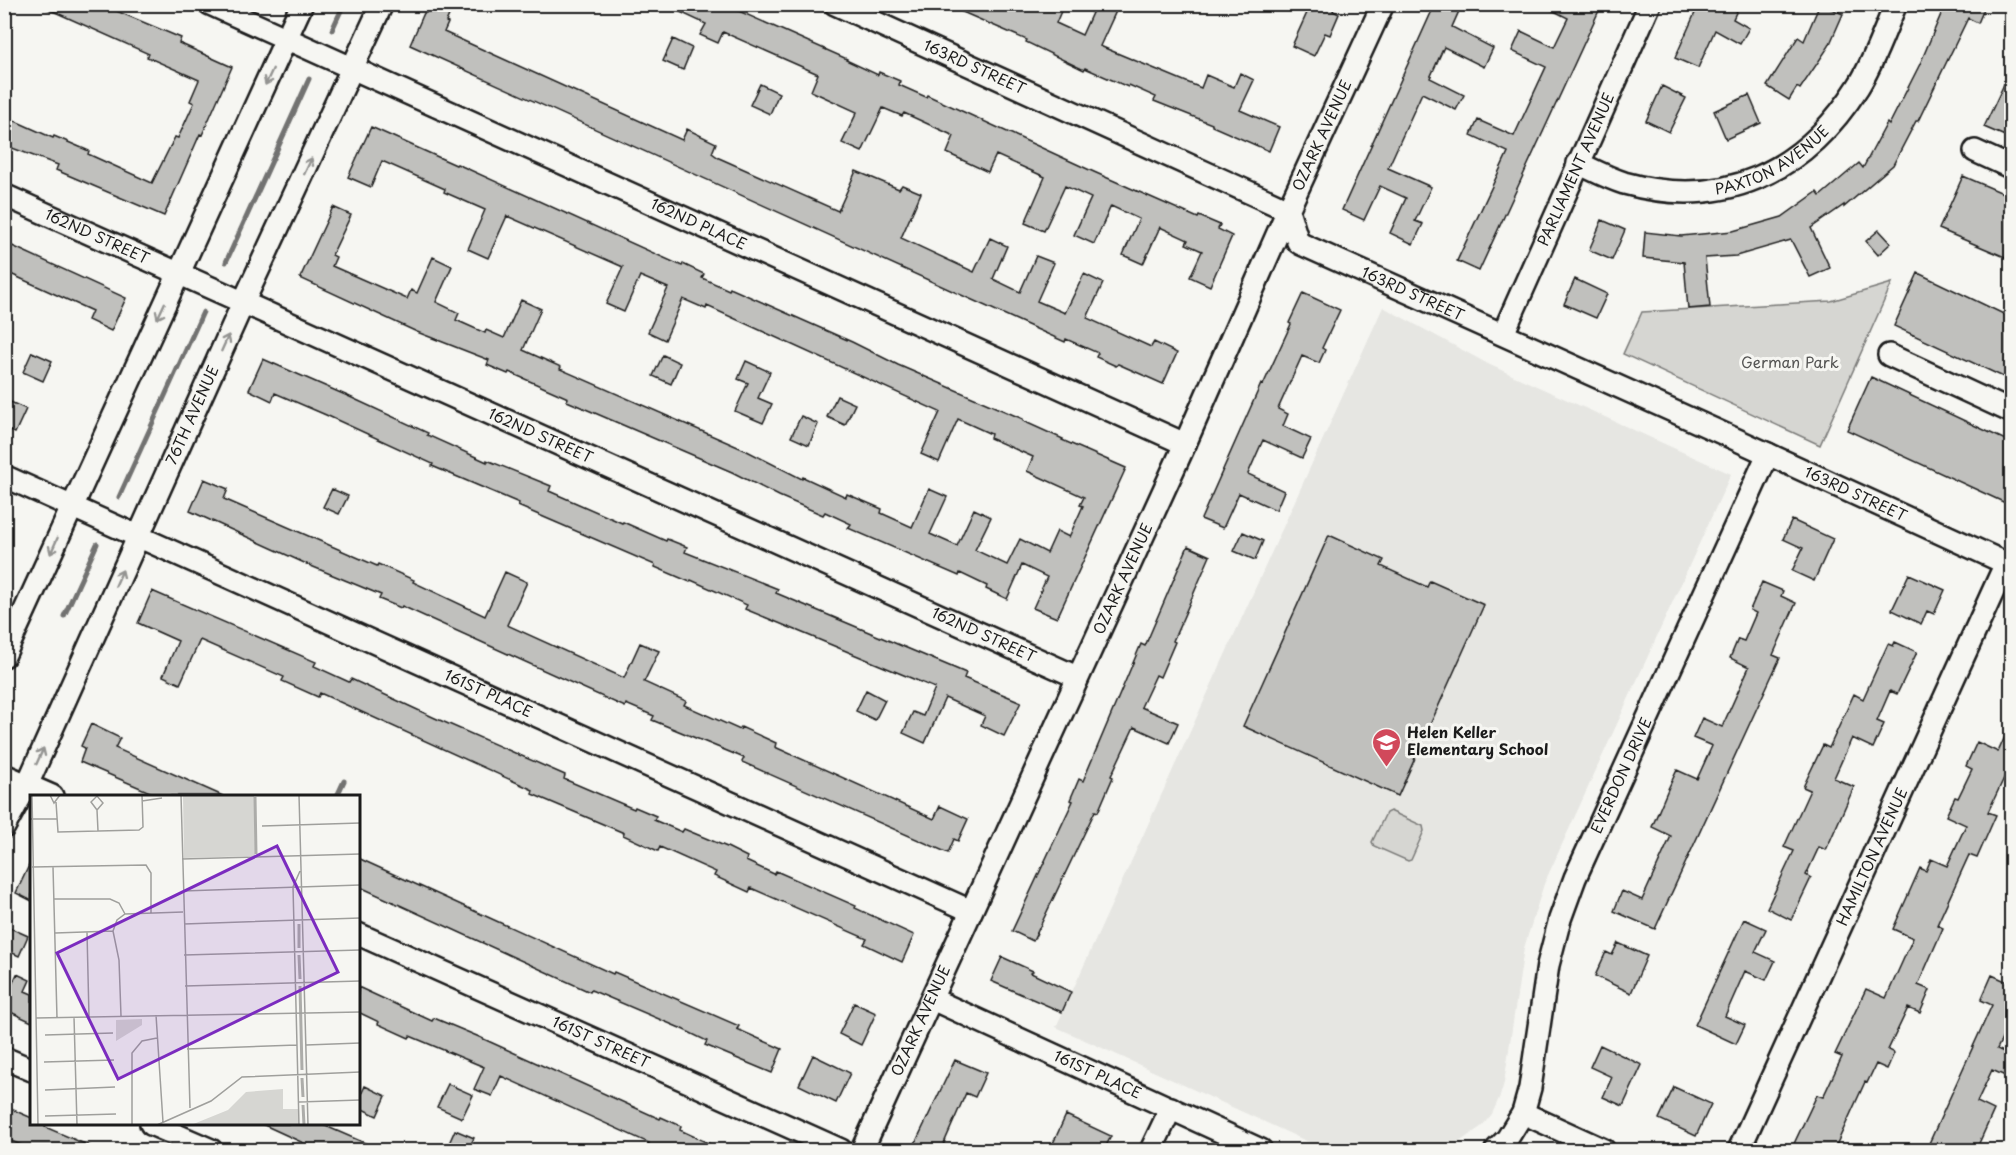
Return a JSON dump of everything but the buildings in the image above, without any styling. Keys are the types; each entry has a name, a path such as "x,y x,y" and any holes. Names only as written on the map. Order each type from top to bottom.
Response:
{"street":[{"name":"162ND PLACE","path":"210,4 1185,444"},
{"path":"4,656 302,4"},
{"name":"76TH AVENUE","path":"4,827 27,785 243,303 382,4"},
{"name":"163RD STREET","path":"835,4 1288,210 1298,242 2009,564"},
{"name":"OZARK AVENUE","path":"862,1150 1185,444 1288,210 1383,4"},
{"name":"PARLIAMENT AVENUE","path":"1503,334 1650,4"},
{"name":"PAXTON AVENUE","path":"1578,163 1622,183 1678,191 1701,192 1723,189 1763,176 1783,165 1816,140 1841,113 1860,84 1896,4"},
{"path":"1976,152 2012,168"},
{"name":"162ND STREET","path":"4,195 1077,677"},
{"path":"1890,355 2012,412"},
{"name":"EVERDON DRIVE","path":"1523,1113 1530,1088 1548,965 1575,878 1768,454"},
{"name":"161ST PLACE","path":"4,476 971,911"},
{"name":"HAMILTON AVENUE","path":"1739,1150 2009,564"},
{"path":"4,775 50,795"},
{"name":"161ST STREET","path":"360,935 841,1150"},
{"name":"161ST PLACE","path":"932,999 1261,1150"},
{"path":"4,1058 30,1069"},
{"path":"1151,1150 1172,1108"},
{"path":"1496,1150 1507,1139 1523,1113 1604,1150"},
{"path":"153,1125 211,1150"}],"shaded area":[{"name":"Helen Keller Elementary School","path":"1383,307 1490,365 1731,474 1544,884 1524,948 1504,1083 1500,1096 1492,1114 1482,1126 1448,1150 1326,1150 1056,1027"}],"green space":[{"name":"German Park","path":"1892,283 1820,445 1623,354 1642,312 1831,301"},
{"path":"1390,811 1423,826 1424,831 1411,860 1408,861 1374,846 1372,842 1386,813"}],"waterway":[{"path":"332,30 344,4"},
{"path":"226,262 309,79"},
{"path":"119,497 203,312"},
{"path":"64,616 97,544"},
{"path":"337,795 344,781"}],"place":[{"name":"Helen Keller Elementary School","path":"1386,768"}]}
